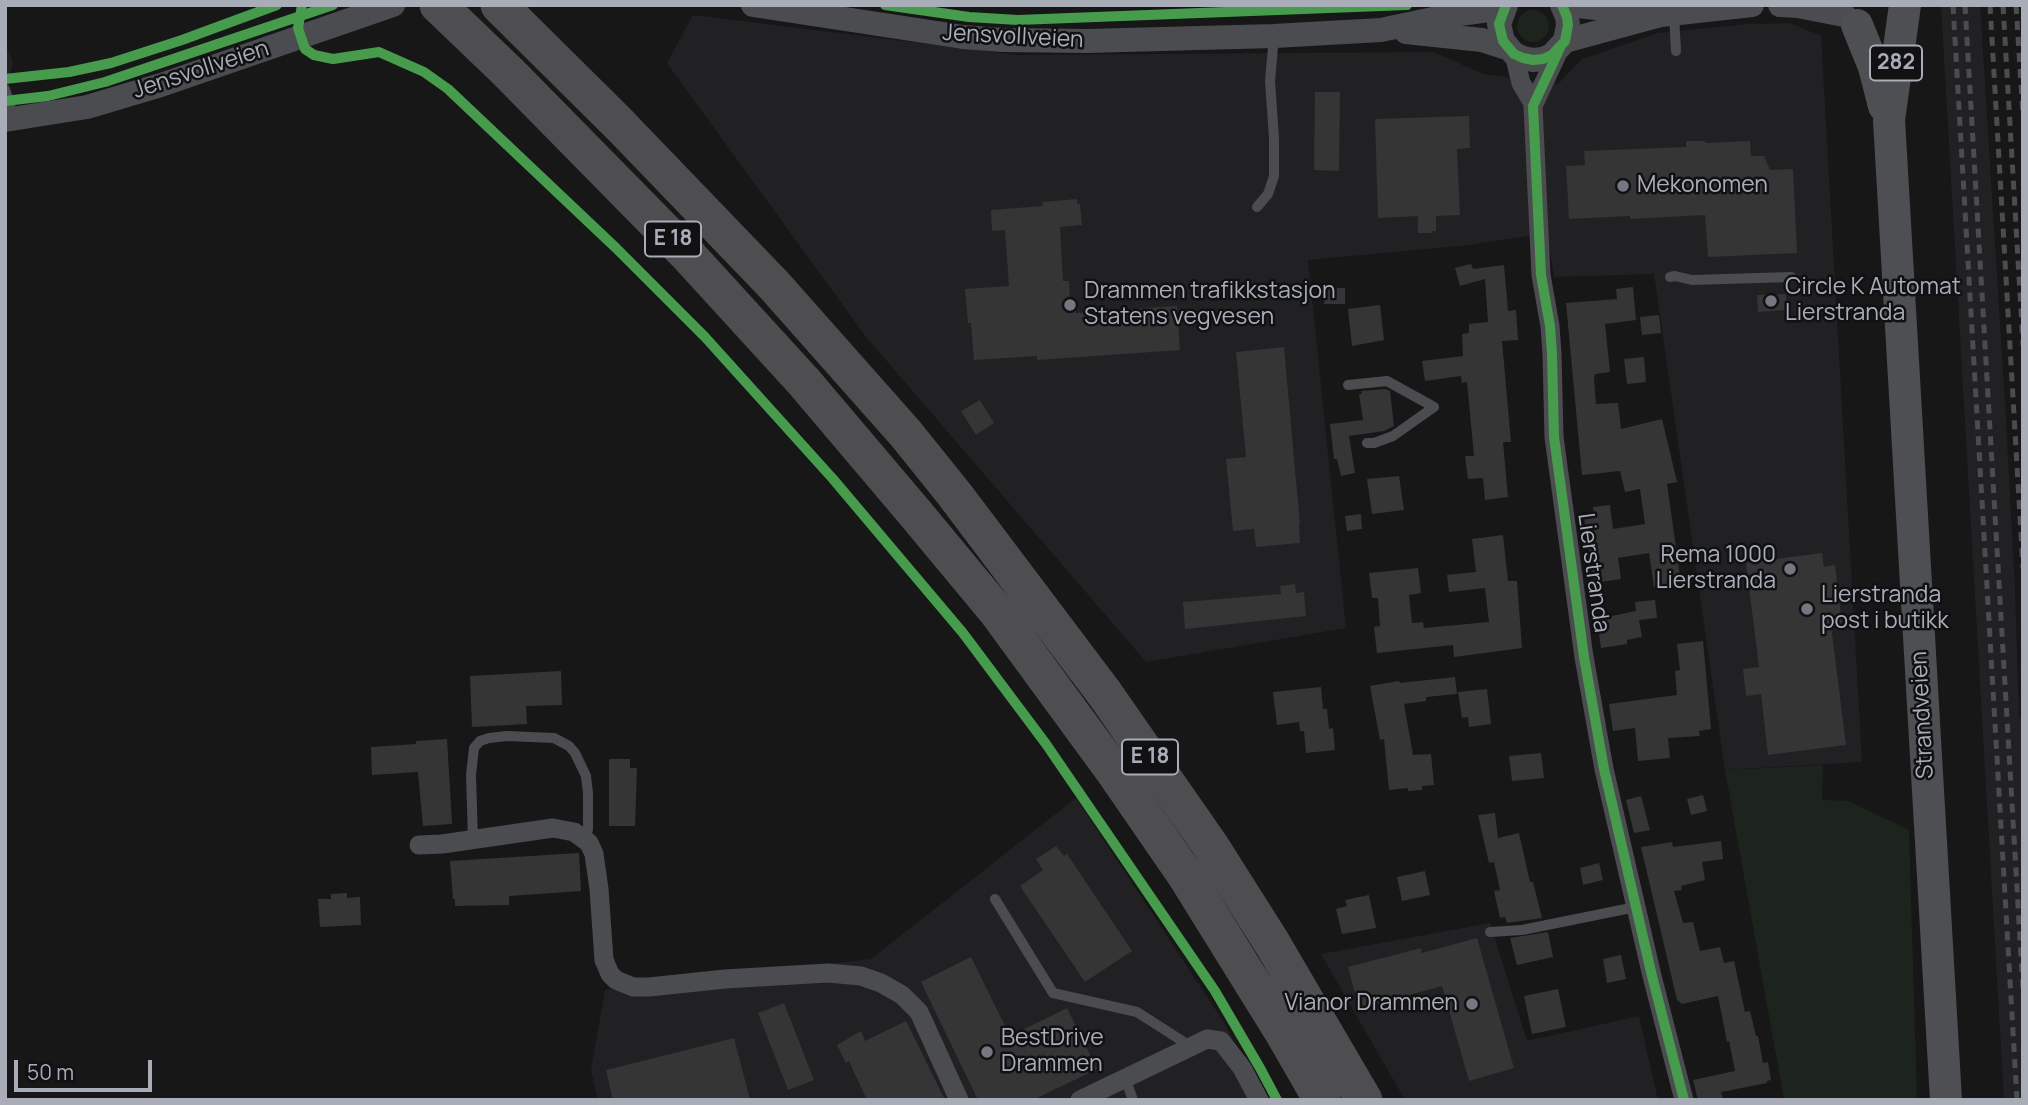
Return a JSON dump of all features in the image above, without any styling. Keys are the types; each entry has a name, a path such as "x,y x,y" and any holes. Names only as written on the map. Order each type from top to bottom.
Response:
{"highway":[{"name":"E 18","path":"502,8 630,135 774,285 955,495 1072,648 1202,834 1292,975 1364,1100"},
{"name":"E 18","path":"449,16 632,197 750,323 874,463 998,613 1113,770 1186,876 1322,1100"}],"main road":[{"name":"282","path":"1846,15 1868,27 1880,25 1898,14 1904,5"},
{"name":"Strandveien","path":"1904,5 1889,120 1946,1100"},
{"name":"Strandveien","path":"1846,15 1874,67 1889,120"}],"street":[{"name":"Jensvollveien","path":"10,119 87,107 161,85 393,5"},
{"name":"Jensvollveien","path":"753,5 816,10 930,33 1003,40 1087,41 1381,30 1505,6"},
{"path":"1562,5 1568,25 1562,44"},
{"path":"1569,5 1668,14"},
{"path":"1562,44 1668,14 1752,5"},
{"path":"1780,5 1846,15"},
{"path":"1505,6 1500,16 1500,33 1510,51"},
{"name":"Jensvollveien","path":"1381,30 1482,40 1533,60 1552,55 1562,44"},
{"name":"Lierstranda","path":"1562,44 1533,103 1541,275 1550,326 1552,416 1560,489 1596,727 1611,801 1684,1100"},
{"name":"Lierstranda","path":"1510,51 1521,83 1533,103"},
{"path":"419,845 553,828 574,832 586,839 594,854 604,960 616,980 633,986 649,987 828,973 861,976 902,995 919,1012 960,1100"},
{"path":"1080,1100 1207,1039 1221,1041 1242,1068 1259,1100"}],"lane":[{"path":"1668,14 1676,51"},
{"path":"1257,207 1268,194 1274,176 1270,81 1274,36"},
{"path":"5,89 10,119"},
{"path":"1670,277 1692,280 1791,277"},
{"path":"1349,385 1387,381 1434,407 1393,436 1367,443"},
{"path":"472,840 471,775 474,748 480,741 489,738 544,736 569,746 586,776 586,839"},
{"path":"995,899 1053,993 1137,1012 1190,1046"},
{"path":"1490,932 1522,930 1636,906"},
{"path":"1125,1078 1133,1100"}],"shaded area":[{"path":"1941,5 1980,5 2006,420 2019,718 2023,719 2023,1100 2004,1100"},
{"path":"1533,10 1544,15 1549,26 1544,37 1533,42 1522,37 1517,26 1522,15"},
{"path":"693,15 1018,55 1434,52 1483,74 1558,84 1582,59 1658,33 1749,24 1790,23 1821,36 1862,762 1725,770 1654,274 1554,277 1547,233 1469,245 1308,260 1346,628 1146,662 866,337 667,63"},
{"path":"5,45 13,61 5,100"},
{"path":"1823,765 1822,800 1848,801 1909,830 1917,1100 1784,1100 1725,770"},
{"path":"1076,798 1227,1027 1259,1100 598,1100 591,1070 605,990 871,959"},
{"path":"1490,923 1527,1041 1639,1016 1658,1100 1405,1100 1321,954"}],"building":[{"path":"1315,92 1340,92 1339,171 1314,170"},
{"path":"1469,116 1470,148 1457,149 1460,215 1436,216 1436,231 1432,233 1418,233 1418,216 1378,218 1375,119"},
{"path":"1686,141 1750,141 1751,156 1764,156 1770,170 1793,169 1797,253 1708,257 1705,215 1569,219 1566,166 1585,165 1584,151 1686,147"},
{"path":"1077,199 1082,225 1060,227 1063,281 1069,281 1070,301 1075,301 1076,313 1177,306 1180,350 1037,360 1037,356 974,360 965,289 1009,286 1005,230 992,231 991,210 1043,206 1042,202"},
{"path":"1471,264 1473,269 1504,265 1508,311 1516,310 1518,340 1502,341 1511,442 1503,442 1508,497 1485,500 1483,478 1468,479 1465,456 1474,456 1467,382 1462,383 1461,376 1425,381 1422,361 1463,356 1462,334 1469,333 1469,324 1488,322 1485,279 1460,286 1455,268"},
{"path":"1633,287 1636,320 1605,324 1610,372 1595,374 1594,377 1596,404 1618,403 1621,429 1662,419 1677,482 1667,484 1681,583 1654,587 1649,553 1618,558 1621,579 1594,583 1584,518 1594,516 1593,507 1610,505 1613,529 1645,524 1640,489 1625,492 1620,471 1582,475 1566,303 1617,299 1616,289"},
{"path":"1325,288 1345,288 1345,304 1324,304"},
{"path":"1786,294 1786,310 1758,312 1757,295"},
{"path":"1380,305 1384,340 1352,346 1348,309"},
{"path":"1659,315 1661,333 1642,335 1640,317"},
{"path":"1284,347 1300,543 1256,547 1254,529 1233,531 1226,459 1246,457 1236,352"},
{"path":"1644,357 1646,382 1627,384 1624,359"},
{"path":"1361,391 1390,391 1394,426 1384,431 1349,436 1355,473 1341,476 1337,459 1334,459 1330,424 1363,420 1359,394 1362,394"},
{"path":"980,400 994,423 976,435 961,411"},
{"path":"1399,476 1404,510 1372,514 1367,479"},
{"path":"1361,514 1362,529 1347,531 1345,516"},
{"path":"1503,535 1508,581 1517,581 1522,648 1454,657 1453,645 1377,653 1374,627 1380,626 1378,598 1372,598 1369,573 1418,568 1421,593 1409,595 1412,623 1423,622 1424,628 1489,622 1485,588 1449,592 1447,575 1476,572 1472,539"},
{"path":"1822,553 1824,567 1835,565 1842,623 1831,625 1846,745 1768,755 1761,694 1746,696 1743,669 1759,667 1746,563"},
{"path":"1295,584 1296,593 1304,592 1306,616 1185,629 1183,602 1281,594 1280,586"},
{"path":"1655,600 1657,618 1639,620 1642,637 1627,640 1627,644 1601,648 1597,619 1636,611 1635,602"},
{"path":"1703,641 1711,729 1699,731 1700,736 1668,738 1670,758 1638,761 1635,728 1613,731 1609,704 1677,695 1675,671 1680,670 1677,644"},
{"path":"561,671 562,705 526,706 527,724 472,727 470,676"},
{"path":"1455,677 1457,694 1426,697 1426,701 1404,704 1413,755 1431,754 1434,785 1422,786 1422,790 1389,790 1384,739 1380,740 1370,686"},
{"path":"1321,687 1323,709 1327,709 1329,729 1333,728 1335,750 1306,753 1304,731 1300,731 1299,722 1277,725 1273,692"},
{"path":"1487,689 1491,724 1469,727 1468,717 1462,718 1458,692"},
{"path":"447,739 452,824 423,826 418,772 372,775 371,747"},
{"path":"1541,753 1544,778 1512,781 1509,756"},
{"path":"609,759 630,759 630,768 637,768 635,826 609,826"},
{"path":"1703,795 1707,811 1691,815 1687,799"},
{"path":"1641,796 1650,830 1634,833 1626,800"},
{"path":"1495,813 1498,838 1519,833 1530,882 1533,882 1542,918 1507,923 1505,917 1500,918 1494,891 1500,890 1494,862 1489,863 1478,815"},
{"path":"1721,841 1723,859 1702,862 1705,880 1681,886 1682,890 1674,891 1683,923 1693,922 1700,951 1720,947 1724,963 1734,961 1745,1012 1750,1011 1763,1063 1768,1062 1771,1080 1721,1092 1723,1100 1698,1100 1693,1080 1735,1071 1729,1041 1727,1042 1718,996 1682,1004 1677,1000 1641,847 1672,842 1673,847"},
{"path":"1056,846 1064,856 1067,854 1132,951 1085,982 1020,886 1043,870 1036,859"},
{"path":"579,853 581,891 509,896 509,905 455,906 450,861"},
{"path":"1599,863 1603,880 1583,885 1580,868"},
{"path":"1425,871 1430,895 1402,901 1397,877"},
{"path":"347,893 347,898 360,897 361,925 320,927 318,899 331,899 331,894"},
{"path":"1369,895 1376,928 1342,934 1336,909 1347,906 1345,900"},
{"path":"1548,932 1553,957 1517,965 1510,938"},
{"path":"1477,938 1514,1068 1469,1081 1442,986 1359,1009 1348,967 1421,948 1422,953"},
{"path":"1621,955 1626,979 1607,983 1603,959"},
{"path":"971,957 1010,1036 1067,1008 1097,1069 1033,1100 978,1100 921,982"},
{"path":"1558,989 1566,1027 1532,1034 1524,996"},
{"path":"784,1003 814,1080 788,1090 758,1013"},
{"path":"906,1021 945,1100 867,1100 849,1061 846,1063 837,1045 861,1031 865,1041"},
{"path":"734,1038 750,1100 613,1100 606,1070"}],"railway":[{"path":"1953,5 2017,1100"},
{"path":"1965,5 2023,990"},
{"path":"1990,5 2023,568"},
{"path":"2003,5 2023,345"},
{"path":"2016,5 2023,116"}],"cycle path":[{"path":"5,79 69,72 111,63 277,5"},
{"path":"302,5 298,28 305,49 314,55 333,59 379,52 424,72 448,89 616,248 705,337 833,479 963,633 1046,744 1215,991 1277,1100"},
{"path":"5,101 48,96 105,82 333,5"},
{"path":"885,5 969,17 1018,20 1407,5"},
{"path":"1506,5 1499,24 1503,41 1514,54 1533,60 1552,55 1565,41 1568,25 1562,5"},
{"path":"1560,48 1533,106 1541,275 1552,354 1554,437 1584,657 1604,769 1684,1100"}],"place":[{"name":"Mekonomen","path":"1623,186"},
{"name":"Circle K Automat Lierstranda","path":"1771,301"},
{"name":"Drammen trafikkstasjon Statens vegvesen","path":"1070,305"},
{"name":"Rema 1000 Lierstranda","path":"1790,569"},
{"name":"Lierstranda post i butikk","path":"1807,609"},
{"name":"Vianor Drammen","path":"1472,1004"},
{"name":"BestDrive Drammen","path":"987,1052"}]}
